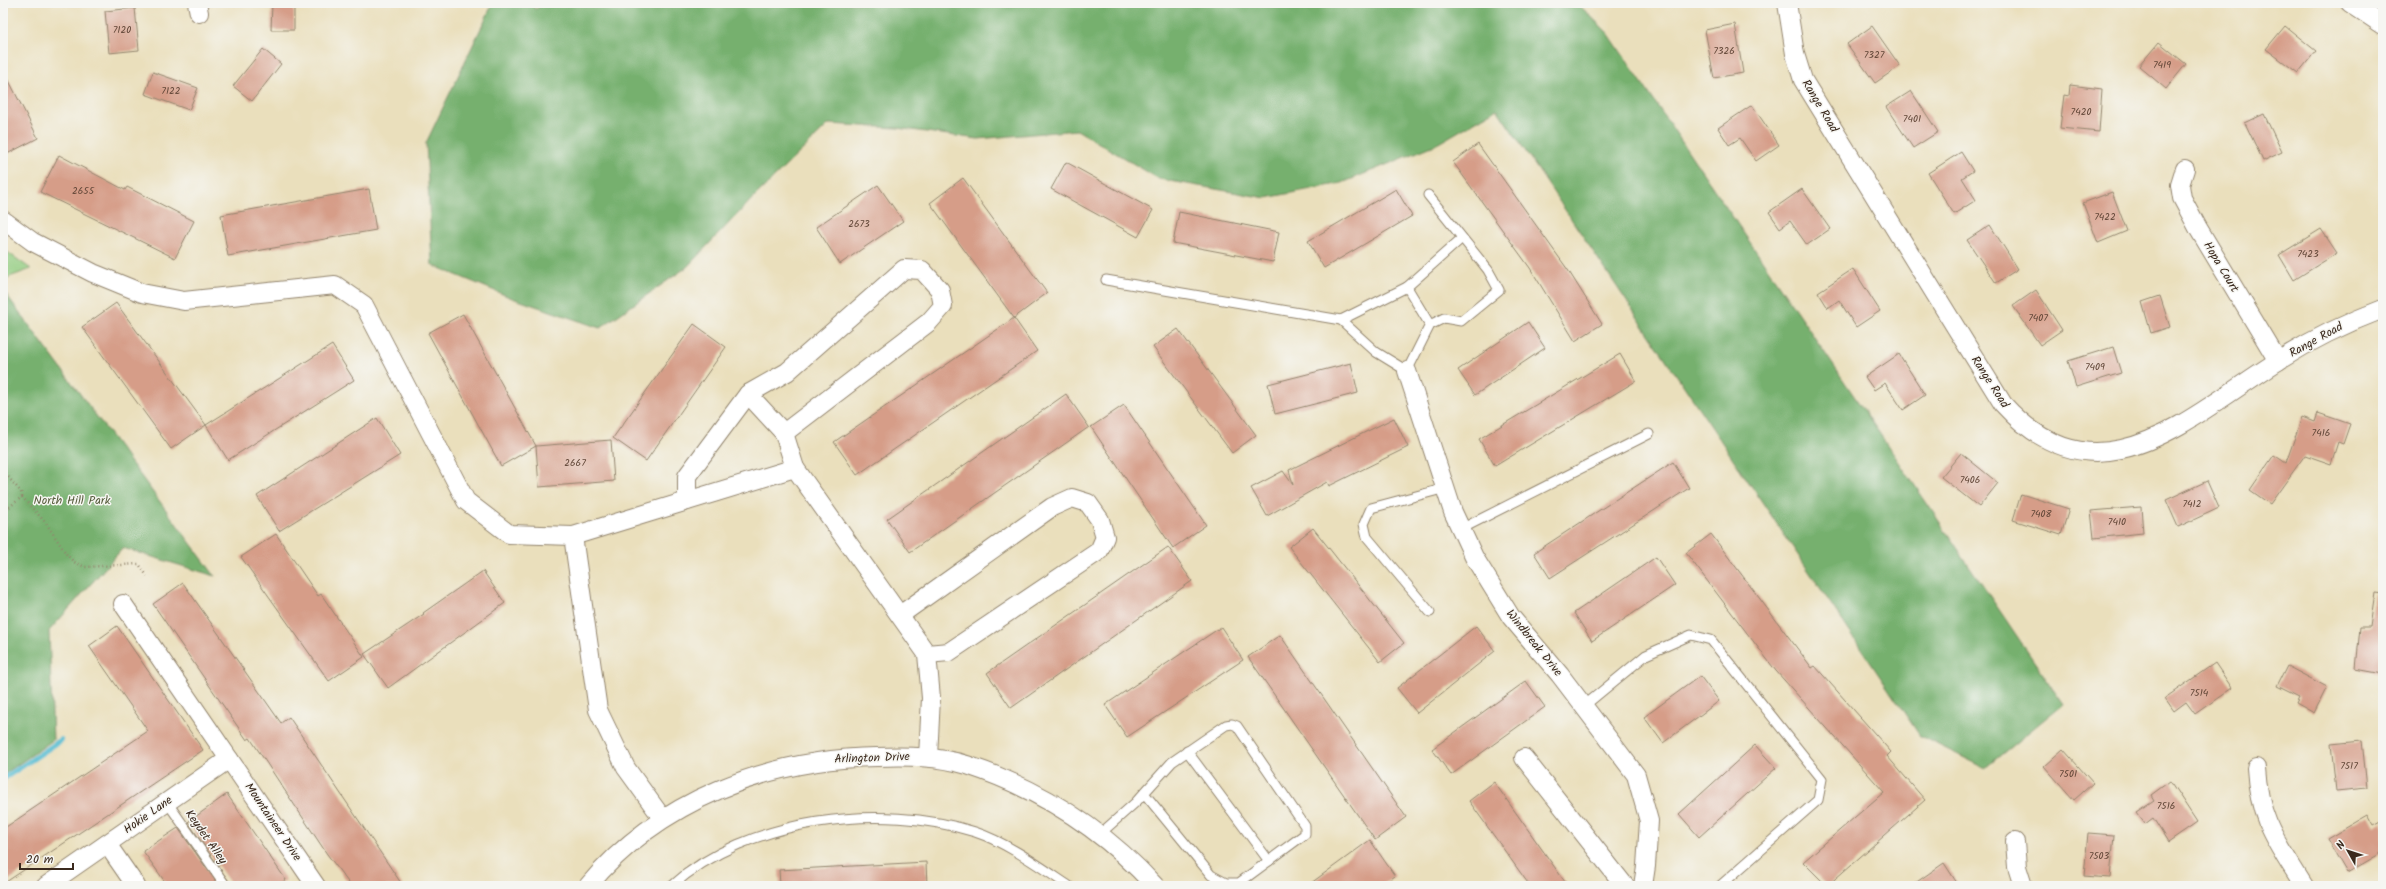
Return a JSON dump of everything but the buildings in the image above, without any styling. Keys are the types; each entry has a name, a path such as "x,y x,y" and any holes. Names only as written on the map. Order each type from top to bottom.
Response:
{"street":[{"name":"Range Road","path":"1787,3 1794,54 1803,80 2002,404 2025,427 2055,444 2082,451 2110,452 2135,447 2166,433 2278,361 2346,323 2383,309"},
{"path":"2350,3 2383,25"},
{"name":"Hopa Court","path":"2185,169 2180,185 2182,198 2198,228 2278,361"},
{"path":"3,220 33,242 93,273 142,293 184,301 334,285 364,305 466,501 509,534 573,536 795,468"},
{"path":"687,501 688,476 748,394 787,372 904,269 922,270 940,290 944,306 929,322 784,433"},
{"name":"Windbreak Drive","path":"1407,370 1446,488 1461,529 1474,557 1511,617 1584,706 1636,775 1649,821 1643,886"},
{"path":"748,394 784,433 795,468 927,654 931,698 928,757"},
{"path":"900,615 1052,507 1072,498 1088,503 1100,520 1105,537 1099,551 949,652 927,654"},
{"path":"573,536 598,710 626,768 663,819"},
{"name":"Mountaineer Drive","path":"123,604 316,886"},
{"name":"Arlington Drive","path":"588,886 620,852 663,819 725,786 786,766 849,757 928,757 966,765 1035,794 1063,809 1100,834 1136,865 1155,886"},
{"path":"1524,758 1624,886"},
{"name":"Hokie Lane","path":"46,886 229,759"},
{"path":"2256,768 2257,794 2262,813 2271,833 2304,886"},
{"path":"2015,842 2017,867 2023,886"},
{"path":"107,844 136,886"}],"lane":[{"path":"1106,280 1342,320 1376,352 1407,370 1430,325 1444,318 1461,322 1499,290 1488,270 1428,195"},
{"path":"1342,320 1407,287 1462,238"},
{"path":"1407,287 1430,325"},
{"path":"1461,529 1649,434"},
{"path":"1430,612 1367,537 1364,524 1371,508 1446,488"},
{"path":"1584,706 1646,655 1691,635 1711,640 1822,779 1818,800 1720,886"},
{"path":"1100,834 1144,793 1172,762 1226,725 1232,724 1237,726 1305,826 1305,834 1239,883 1226,883 1211,875 1144,793"},
{"path":"1188,751 1269,861"},
{"name":"Keydet Alley","path":"167,802 226,886"},
{"path":"672,886 714,857 740,844 783,829 822,821 876,818 940,824 976,832 1027,858 1069,886"}],"path":[{"path":"3,471 21,492 22,497 46,524 67,555 74,562 85,567 139,564 147,576"},
{"path":"3,512 22,497"}],"green space":[{"path":"493,3 531,3 535,9 547,3 1577,3 1608,33 2063,704 1985,768 1920,736 1497,109 1437,144 1342,183 1266,198 1159,179 1077,130 978,139 897,128 829,124 753,198 687,267 600,328 512,298 432,265 426,143"},
{"path":"3,249 31,269 4,279 3,281"},
{"name":"North Hill Park","path":"3,290 215,576 123,548 49,631 53,740 3,775"}],"waterway":[{"path":"3,779 61,740"}]}
